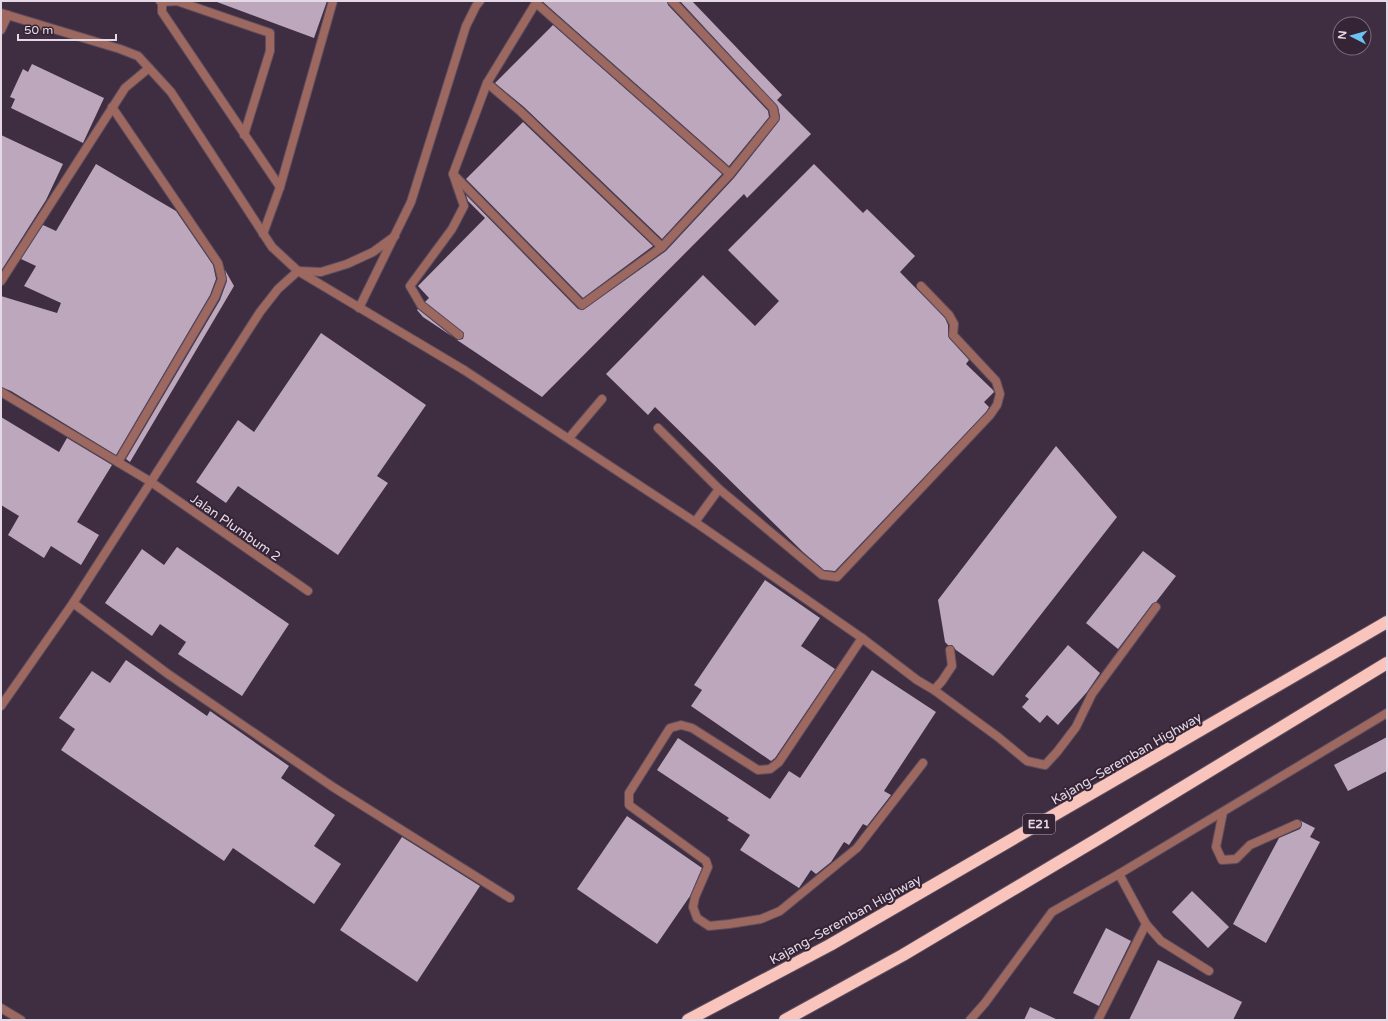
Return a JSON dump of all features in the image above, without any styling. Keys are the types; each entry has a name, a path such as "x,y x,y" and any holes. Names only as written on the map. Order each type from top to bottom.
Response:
{"highway":[{"name":"Kajang–Seremban Highway","path":"688,1020 830,945 1387,622"},
{"path":"785,1020 903,955 1387,663"}],"street":[{"path":"244,135 270,51 270,33 177,1 161,1 162,12 244,135 280,187"},
{"path":"263,234 280,187 333,1"},
{"path":"360,308 411,202 466,26 480,1"},
{"path":"453,174 582,305 662,247 730,174 776,118 773,108 672,1"},
{"path":"459,335 421,305 410,286 452,229 464,206 453,174 487,83 536,2 730,174"},
{"path":"1,30 5,14 120,49 138,56 171,92 272,247 298,271 464,370 570,438 695,522 862,638 917,680 934,690 998,737 1027,761 1045,765 1057,752 1076,727 1092,694 1156,607"},
{"path":"1,281 125,88 149,68"},
{"path":"487,83 520,111 662,247"},
{"path":"112,107 218,263 222,279 215,297 118,462"},
{"path":"1,706 73,603 260,312 278,289 298,271 321,272 347,264 373,252 395,236"},
{"path":"658,428 719,489 822,574 837,577 990,415 997,405 1000,394 996,381 953,335 954,324 949,315 921,286"},
{"name":"Jalan Plumbum 2","path":"1,392 151,482 308,592"},
{"path":"570,438 602,399"},
{"path":"695,522 719,489"},
{"path":"73,603 168,674 333,787 510,898"},
{"path":"862,638 779,762 770,769 758,770 692,728 681,724 670,728 629,793 629,805 706,861 708,867 695,898 693,907 697,918 709,926 729,924 761,919 780,911 857,848 923,763"},
{"path":"934,690 952,666 950,650"},
{"path":"970,1020 985,1003 1052,912 1119,874 1387,713"},
{"path":"1223,812 1216,847 1222,860 1236,859 1250,845 1298,824"},
{"path":"1119,874 1146,924 1161,941 1210,971"},
{"path":"1098,1020 1146,924"},
{"path":"1,1008 21,1020"}],"building":[{"path":"327,1 314,38 217,2"},
{"path":"542,1 667,1 668,5 768,111 769,117 729,166"},
{"path":"680,1 692,1 782,95 777,100 811,134 747,198 744,194 542,397 457,340 463,339 464,333 425,302 429,298 418,286 485,218 468,201 466,195 578,309 583,310 666,251 734,178 779,121 780,117 778,107"},
{"path":"553,25 722,174 662,239 524,107 495,83"},
{"path":"32,64 104,98 83,143 11,108 15,99 10,97 23,69 28,72"},
{"path":"523,122 653,246 583,298 466,179"},
{"path":"1,135 63,164 46,200 1,271"},
{"path":"96,164 176,211 213,265 216,279 210,295 116,455 11,391 1,387 1,296 57,313 61,303 24,286 36,266 21,259 43,225 56,231"},
{"path":"814,164 863,213 867,209 915,256 900,272 945,318 948,325 949,338 969,360 966,364 994,392 984,402 989,407 986,412 835,571 824,570 803,552 655,407 648,415 606,374 703,275 755,326 779,301 728,250"},
{"path":"225,270 234,286 130,462 126,459 220,300 227,281"},
{"path":"418,309 453,337 423,317 417,310"},
{"path":"321,333 426,405 377,476 388,483 338,555 238,486 226,503 196,482 238,420 254,432"},
{"path":"1,417 59,452 67,438 112,465 77,522 99,535 81,565 51,546 44,558 8,535 19,516 1,505"},
{"path":"1056,446 1117,517 993,676 956,650 952,645 948,645 945,642 938,600"},
{"path":"177,547 289,624 242,696 178,654 186,642 160,624 152,636 105,603 142,549 164,565"},
{"path":"1143,551 1176,576 1156,602 1152,604 1118,649 1086,623"},
{"path":"765,580 820,618 801,646 835,669 775,758 771,761 691,706 702,690 694,685"},
{"path":"1068,645 1100,673 1087,692 1058,725 1047,715 1040,723 1022,707 1029,699 1025,696"},
{"path":"126,660 207,716 210,711 289,766 281,778 335,815 314,846 341,864 314,904 233,848 224,861 61,750 75,729 59,718 92,671 110,683"},
{"path":"872,670 936,712 884,791 891,795 867,826 863,824 849,845 844,842 831,862 816,874 811,870 799,888 740,850 750,835 727,820 729,818 657,770 678,738 770,799 789,771 800,778"},
{"path":"1387,737 1387,771 1348,791 1334,765"},
{"path":"627,816 702,868 690,896 657,944 577,889"},
{"path":"1301,821 1315,828 1310,837 1320,842 1266,943 1233,924 1279,838 1300,829 1302,825"},
{"path":"402,837 480,886 417,982 340,930"},
{"path":"1192,891 1229,927 1208,948 1172,912"},
{"path":"1106,928 1131,941 1099,1006 1073,993"},
{"path":"1158,960 1242,1002 1233,1020 1129,1020"},
{"path":"1030,1007 1058,1020 1024,1020"}]}
